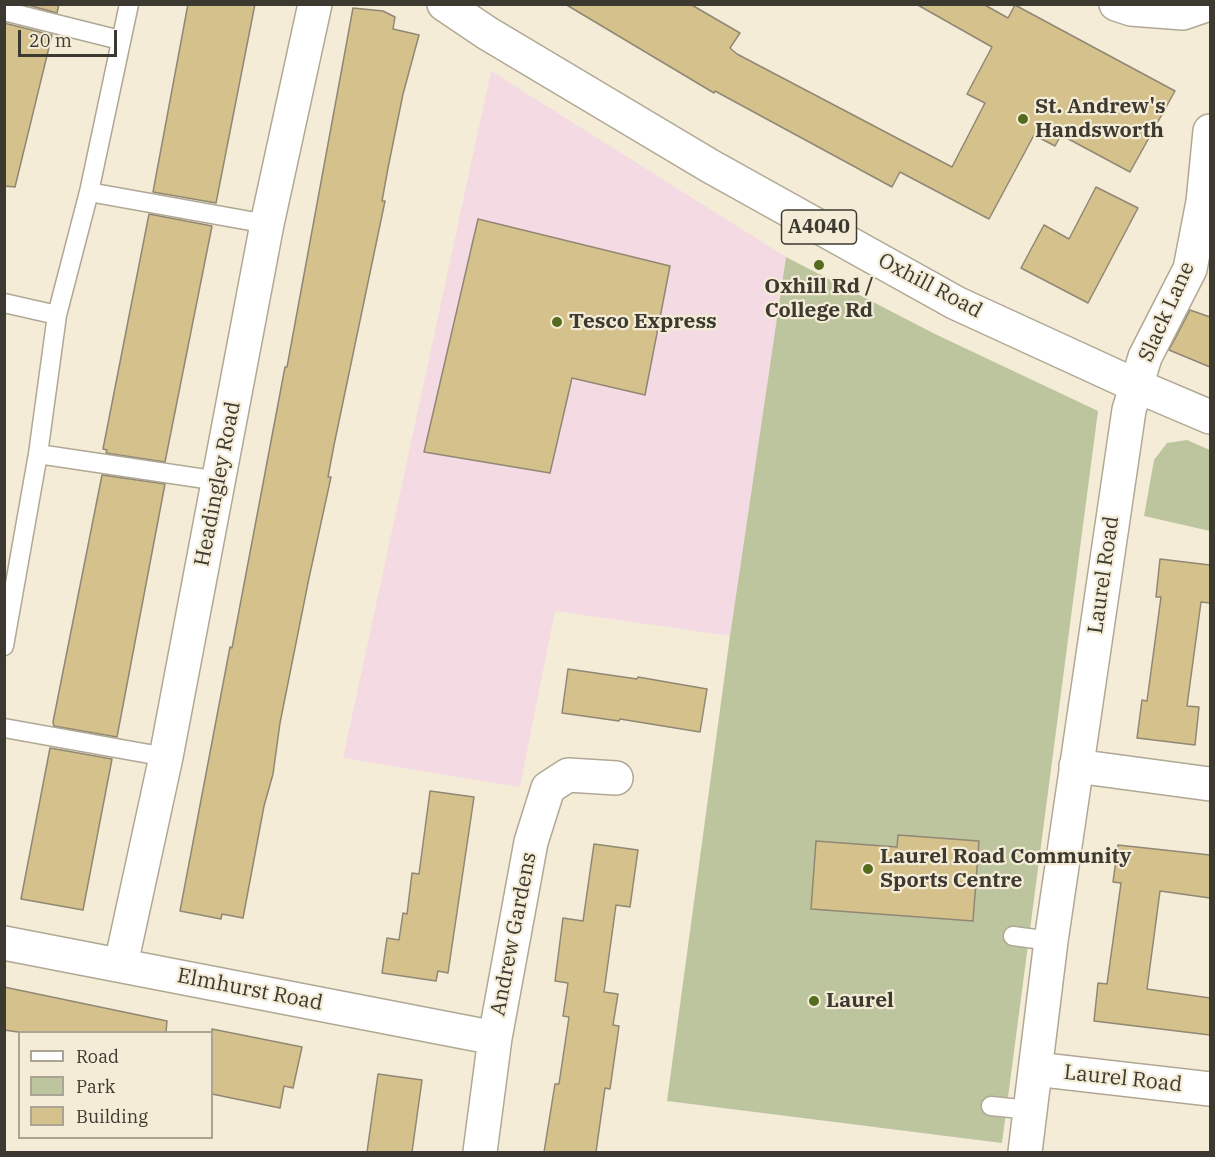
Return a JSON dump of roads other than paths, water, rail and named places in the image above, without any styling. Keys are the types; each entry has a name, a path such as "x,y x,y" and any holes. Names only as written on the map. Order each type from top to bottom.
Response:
{"street":[{"name":"Headingley Road","path":"121,964 166,757 267,224 315,4"},
{"path":"1116,4 1131,9 1183,13 1209,4"},
{"name":"Oxhill Road","path":"463,10 710,166 956,303 1210,417"},
{"name":"Slack Lane","path":"1137,386 1145,357 1190,269 1203,202 1210,131"},
{"name":"Laurel Road","path":"1026,1152 1051,941 1076,766 1129,410 1137,386"},
{"path":"1076,766 1210,784"},
{"name":"Andrew Gardens","path":"480,1152 495,1038 531,842 548,788 568,775 616,778"},
{"name":"Elmhurst Road","path":"4,943 495,1038"},
{"name":"Laurel Road","path":"1035,1069 1210,1089"}],"lane":[{"path":"4,646 10,589 38,454 57,315 89,192 129,4"},
{"path":"4,11 120,39"},
{"path":"89,192 267,224"},
{"path":"4,303 57,315"},
{"path":"38,454 219,481"},
{"path":"4,728 166,757"},
{"path":"1014,936 1051,941"},
{"path":"992,1106 1030,1110"}],"place":[{"name":"St. Andrew's Handsworth","path":"1023,119"},
{"name":"Oxhill Rd / College Rd","path":"819,265"},
{"name":"Tesco Express","path":"557,322"},
{"name":"Laurel Road Community Sports Centre","path":"868,869"},
{"name":"Laurel","path":"814,1001"}]}
